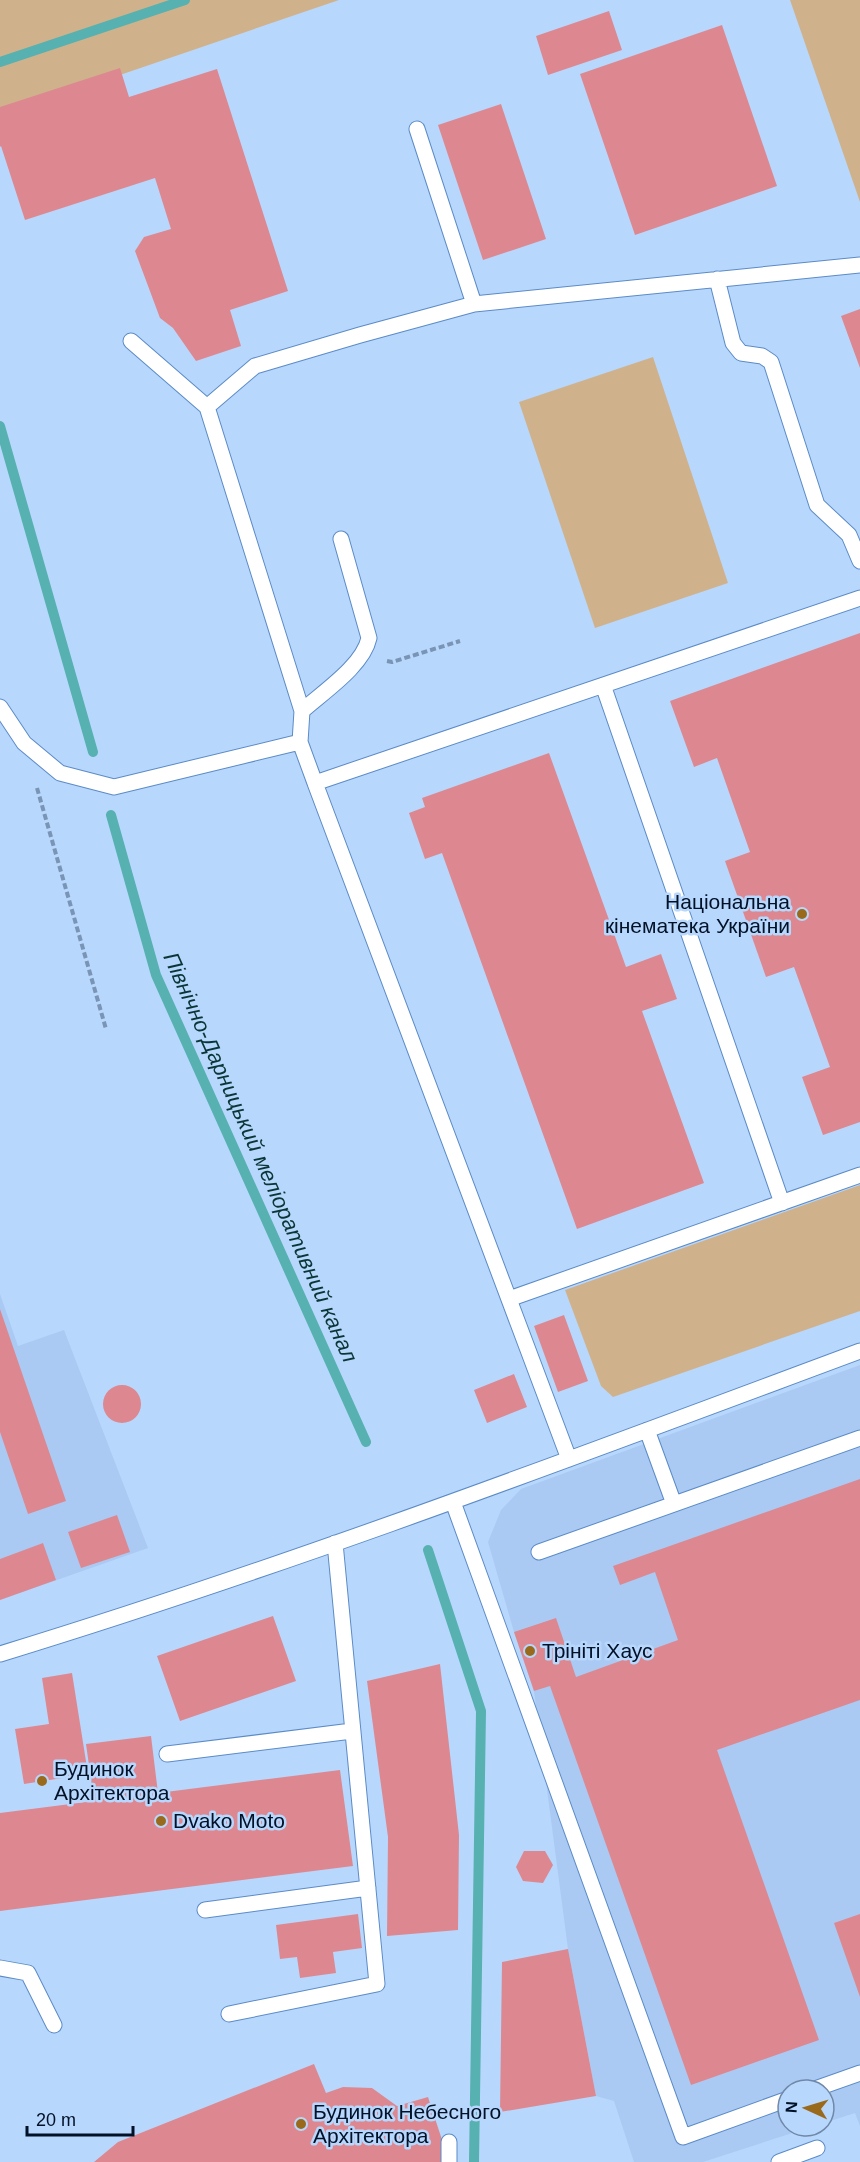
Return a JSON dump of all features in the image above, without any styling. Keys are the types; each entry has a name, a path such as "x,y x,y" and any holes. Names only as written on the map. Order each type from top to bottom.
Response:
{"lane":[{"path":"417,129 474,304"},
{"path":"207,407 255,366 360,334 474,304 860,265"},
{"path":"717,279 733,343 741,353 762,356 771,362 817,504 849,535 860,561"},
{"path":"131,341 207,407 302,711 300,742 569,1459"},
{"path":"302,711 361,657 367,648 369,638 341,539"},
{"path":"315,783 860,598"},
{"path":"603,685 782,1203"},
{"path":"0,707 24,743 60,773 114,787 300,742"},
{"path":"509,1299 860,1175"},
{"path":"0,1654 99,1624 453,1502 860,1350"},
{"path":"647,1430 674,1504"},
{"path":"539,1552 860,1438"},
{"path":"453,1502 682,2137 776,2103"},
{"path":"229,2014 377,1984 335,1543"},
{"path":"167,1754 352,1731"},
{"path":"205,1910 368,1888"},
{"path":"0,1968 28,1973 54,2025"},
{"path":"836,2082 860,2073"},
{"path":"448,2162 449,2142"},
{"path":"779,2162 817,2148"}],"path":[{"path":"361,657 392,662 460,641"},
{"path":"24,743 106,1029"}],"shaded area":[{"path":"0,0 339,0 0,116"},
{"path":"790,0 860,0 860,202"},
{"path":"653,357 728,583 595,628 519,402"},
{"path":"860,1185 860,1311 613,1397 601,1386 565,1290"},
{"path":"0,1294 18,1346 64,1330 148,1548 0,1600"},
{"path":"860,1365 860,2126 855,2113 836,2119 836,2078 776,2078 777,2138 703,2162 634,2162 614,2101 596,2096 568,1949 534,1691 488,1542 501,1510 521,1489"}],"building":[{"path":"609,11 622,50 548,75 536,36"},
{"path":"722,25 777,186 635,235 580,74"},
{"path":"120,68 129,97 217,69 288,291 230,310 241,346 196,361 173,328 160,318 135,251 144,237 171,229 155,178 25,220 0,147 0,107"},
{"path":"501,104 546,239 483,260 438,125"},
{"path":"860,309 860,368 841,316"},
{"name":"Національна кінематека України","path":"860,633 860,1122 823,1135 802,1077 830,1067 794,967 766,977 725,861 750,852 717,758 694,767 670,701"},
{"path":"549,753 626,967 661,954 677,999 642,1011 704,1183 577,1229 442,853 425,859 409,813 425,807 422,798"},
{"path":"0,1309 66,1501 28,1514 0,1432"},
{"path":"564,1315 588,1381 558,1392 534,1326"},
{"path":"514,1374 527,1407 487,1423 474,1390"},
{"path":"122,1385 136,1390 141,1404 136,1418 122,1423 108,1418 103,1404 108,1390"},
{"path":"860,1479 860,1700 717,1750 819,2040 691,2085 550,1686 534,1691 514,1632 556,1618 576,1677 678,1640 655,1572 620,1585 613,1566"},
{"path":"117,1515 130,1552 81,1568 68,1532"},
{"path":"43,1543 56,1580 0,1600 0,1559"},
{"path":"273,1616 296,1681 180,1721 157,1656"},
{"path":"440,1664 459,1835 458,1930 387,1936 388,1837 367,1681"},
{"path":"72,1673 88,1774 24,1784 15,1729 49,1724 42,1678"},
{"path":"151,1736 158,1793 340,1770 353,1866 0,1911 0,1813 94,1801 86,1744"},
{"path":"524,1851 545,1851 553,1865 543,1883 523,1881 516,1867"},
{"path":"358,1914 362,1948 333,1952 336,1973 300,1978 297,1957 280,1959 276,1925"},
{"path":"860,1914 860,1997 834,1923"},
{"path":"568,1949 596,2096 500,2112 502,1962"},
{"name":"Будинок Небесного Архітектора","path":"314,2064 326,2093 343,2087 372,2088 397,2106 428,2097 445,2149 444,2162 94,2162 118,2142"}],"waterway":[{"name":"Північно-Дарницький меліоративний канал","path":"0,62 185,0"},
{"name":"Північно-Дарницький меліоративний канал","path":"0,426 93,752"},
{"name":"Північно-Дарницький меліоративний канал","path":"111,815 156,975 366,1442"},
{"name":"Північно-Дарницький меліоративний канал","path":"428,1550 481,1711 474,2162"}],"place":[{"name":"Національна кінематека України","path":"802,914"},
{"name":"Трініті Хаус","path":"530,1651"},
{"name":"Будинок Архітектора","path":"42,1781"},
{"name":"Dvako Moto","path":"161,1821"},
{"name":"Будинок Небесного Архітектора","path":"301,2124"}]}
